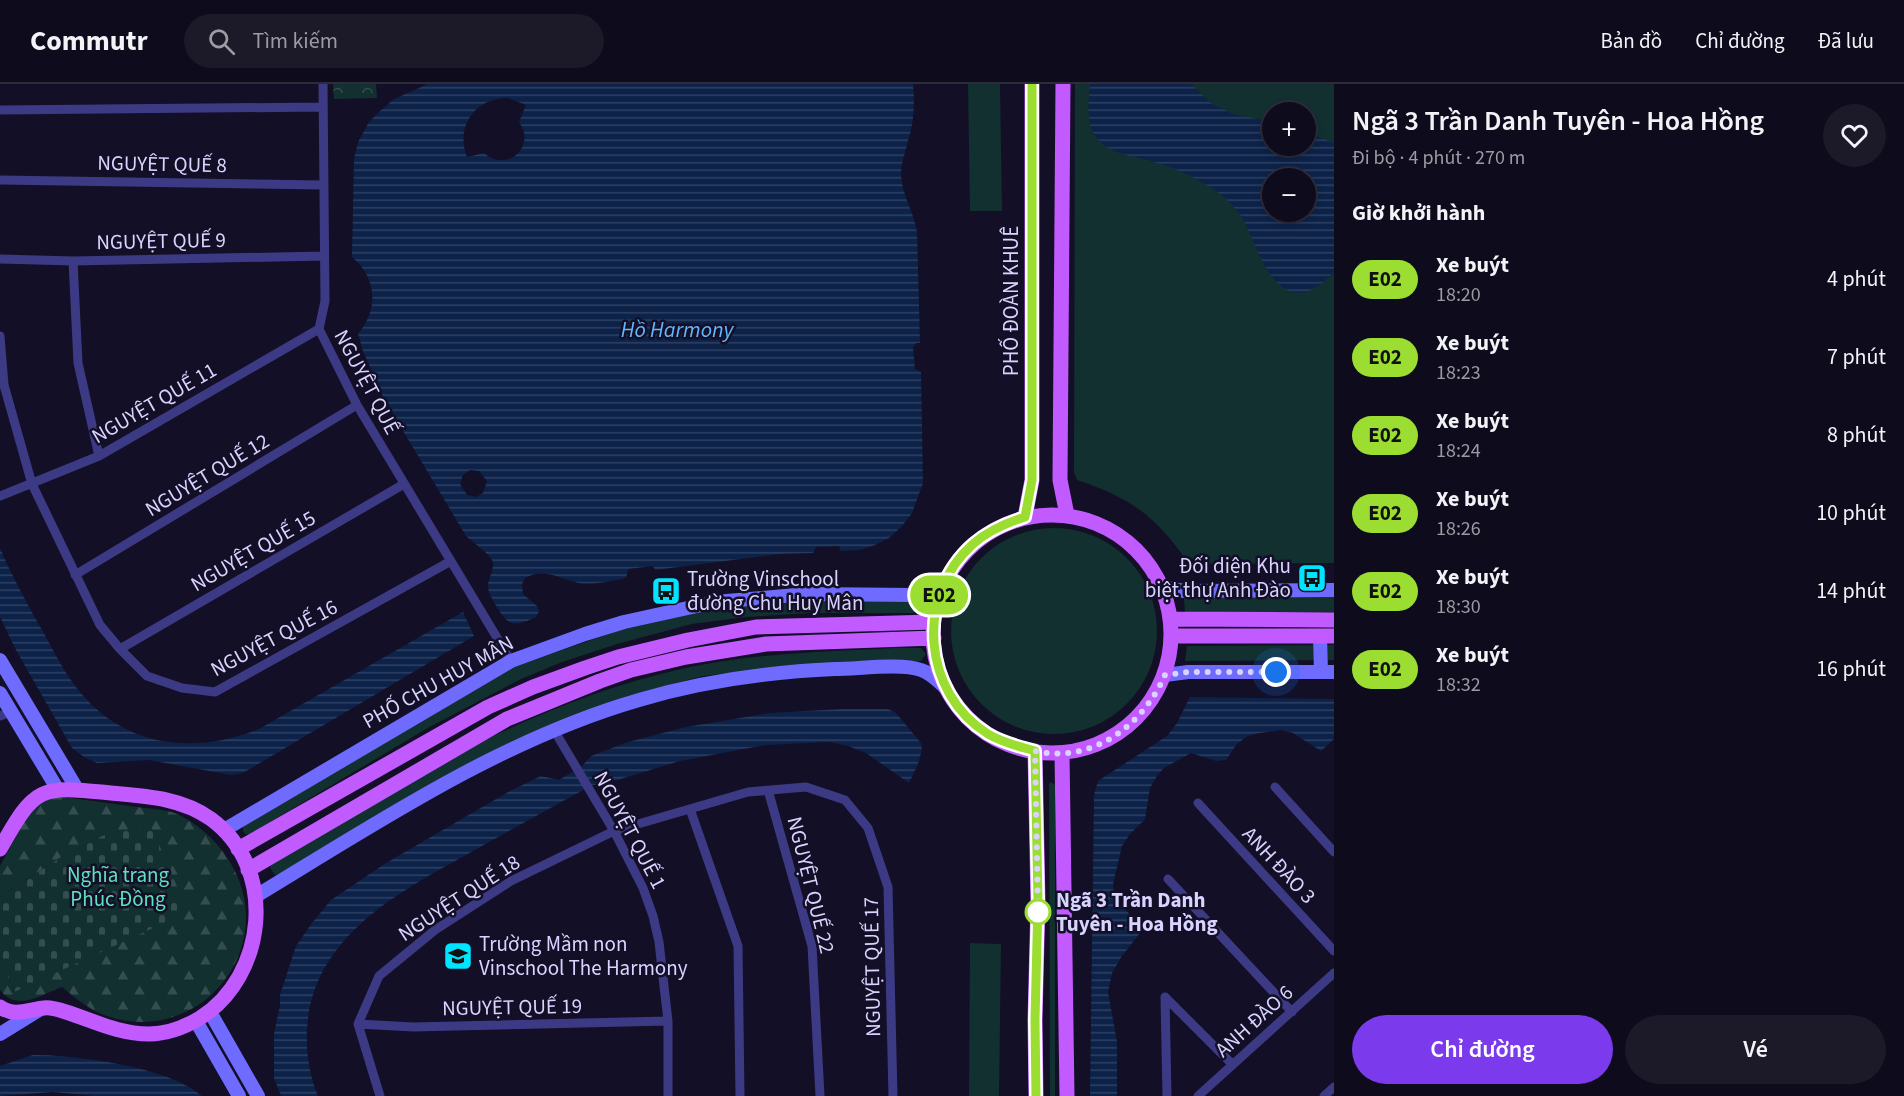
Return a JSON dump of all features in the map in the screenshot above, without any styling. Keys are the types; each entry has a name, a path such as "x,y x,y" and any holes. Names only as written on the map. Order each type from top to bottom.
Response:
{"main road":[{"name":"PHỐ ĐOÀN KHUÊ","path":"1025,517 1032,480 1032,84"},
{"path":"1063,84 1060,480 1067,515"},
{"path":"1046,514 1067,515 1107,527 1140,552 1152,568 1162,586 1170,611 1172,636 1170,656 1157,693 1146,709 1117,735 1091,747 1062,753 1035,751 1004,743 986,733 957,706 946,689 939,671 934,651 933,622 940,593 948,575 959,558 973,544 1006,523 1025,517 1046,514"},
{"path":"1162,586 1184,591 1334,590"},
{"name":"PHỐ CHU HUY MÂN","path":"224,830 511,661 624,622 715,602 807,594 914,595 940,593"},
{"path":"1170,619 1334,620"},
{"path":"238,849 488,707 533,687 596,664 688,640 756,627 933,622"},
{"path":"1165,675 1188,672 1327,672 1327,636 1172,636"},
{"path":"248,870 507,718 631,670 686,657 766,644 934,638"},
{"path":"0,660 77,789"},
{"path":"256,896 406,806 498,755 554,730 638,700 706,683 795,671 903,667 922,670 946,689"},
{"path":"0,693 6,714 58,790"},
{"path":"1035,751 1038,901 1036,1096"},
{"path":"1062,753 1067,1096"},
{"path":"0,849 20,813 38,795 58,790 77,789 168,800 198,811 224,830 238,849 248,870 256,896 257,925 247,963 229,994 210,1012 196,1021 169,1032 131,1033 110,1029 65,1011 44,1008 19,1013 0,1007"},
{"path":"0,1034 44,1008"},
{"path":"210,1012 258,1096"},
{"path":"196,1021 239,1096"}],"street":[{"name":"NGUYỆT QUẾ","path":"323,84 325,301 319,329 357,405 511,661"},
{"path":"0,110 323,107"},
{"name":"NGUYỆT QUẾ 8","path":"0,180 323,185"},
{"name":"NGUYỆT QUẾ 9","path":"0,259 72,261 324,256"},
{"path":"72,261 78,363 99,456"},
{"name":"NGUYỆT QUẾ 11","path":"0,496 99,456 319,329"},
{"name":"NGUYỆT QUẾ 16","path":"0,336 4,385 32,484 100,625 147,676 182,688 215,692 451,561"},
{"name":"NGUYỆT QUẾ 12","path":"75,575 357,405"},
{"name":"NGUYỆT QUẾ 15","path":"120,649 404,484"},
{"name":"NGUYỆT QUẾ 1","path":"554,730 614,831 643,888 653,916 659,942 668,1021 668,1096"},
{"name":"NGUYỆT QUẾ 17","path":"614,831 748,792 806,787 845,800 868,828 888,887 893,1096"},
{"path":"1275,787 1334,852"},
{"name":"NGUYỆT QUẾ 22","path":"768,790 812,945 820,1096"},
{"name":"ANH ĐÀO 3","path":"1198,803 1334,951"},
{"path":"690,809 738,946 741,1096"},
{"name":"NGUYỆT QUẾ 18","path":"358,1024 379,976 435,930 511,880 614,831"},
{"path":"1168,879 1292,1012"},
{"name":"ANH ĐÀO 6","path":"1198,1096 1334,973"},
{"path":"1167,1096 1165,997 1232,1064"},
{"name":"NGUYỆT QUẾ 19","path":"358,1024 413,1027 668,1021"},
{"path":"358,1024 380,1096"},
{"path":"1324,1096 1334,1087"}],"green space":[{"path":"333,84 376,84 377,98 334,99"},
{"path":"968,84 1000,84 1002,211 970,211"},
{"path":"1075,84 1334,84 1334,563 1189,564 1165,533 1141,511 1113,494 1077,480 1074,472"},
{"path":"1044,528 1064,528 1094,535 1120,551 1134,565 1150,591 1157,631 1150,671 1134,697 1120,711 1094,727 1064,734 1044,734 1014,727 988,711 974,697 958,671 951,641 951,621 958,591 974,565 988,551 1014,535"},
{"path":"1334,597 1334,612 1185,613 1184,598"},
{"path":"811,601 913,601 918,604 913,613 811,613 746,617 692,624 617,644 562,662 521,679 426,729 250,834 245,834 243,831 243,826 421,719 514,667 626,628 717,607"},
{"path":"1334,645 1334,660 1185,661 1187,646"},
{"path":"921,648 926,654 921,661 859,661 703,676 627,696 573,715 476,760 282,874 275,875 270,868 271,864 444,761 530,719 589,696 650,677 707,664 787,654"},
{"path":"1051,782 1055,785 1055,1096 1050,1096 1049,784"},
{"path":"64,797 177,814 206,833 228,859 243,892 246,925 239,955 223,982 200,1004 172,1017 139,1022 99,1013 62,987 22,1001 7,997 0,990 0,956 14,992 101,837 58,859 0,897 0,866 31,809 50,798"},
{"name":"Nghĩa trang Phúc Đồng","path":"150,824 188,912 14,992 0,956 0,897 58,859 102,836"},
{"path":"970,943 1001,944 999,1096 969,1096"}],"water":[{"name":"Hồ Harmony","path":"428,84 913,84 913,120 901,173 903,188 917,232 920,343 916,343 913,348 915,369 921,372 923,483 912,513 902,526 889,538 860,550 840,551 840,547 837,546 816,547 813,553 780,554 655,570 653,566 628,569 626,578 597,583 579,583 545,574 532,575 525,578 522,584 523,594 537,606 539,611 536,617 516,624 508,621 491,598 489,591 492,560 466,536 384,399 358,334 369,314 372,294 366,274 352,257 354,159 358,142 369,122 394,99","holes":["508,98 526,105 519,122 524,131 522,148 510,159 493,158 484,153 467,157 464,135 471,116 477,108 486,103","470,470 479,471 487,481 483,493 476,497 467,495 460,484 463,475"]},
{"path":"1090,84 1191,84 1211,103 1233,114 1262,120 1262,156 1316,156 1316,136 1334,143 1334,271 1314,289 1301,293 1287,290 1279,285 1261,259 1242,217 1234,206 1220,194 1180,171 1119,153 1104,145 1092,130 1088,107"},
{"path":"0,548 57,657 79,691 104,716 124,728 145,737 167,742 213,741 236,737 259,729 463,612 474,636 243,773 231,775 149,760 97,763 72,748 16,650 0,617"},
{"path":"1190,697 1334,699 1334,739 1321,751 1293,733 1281,730 1254,734 1237,744 1226,760 1216,761 1191,753 1164,768 1157,776 1150,788 1145,819 1122,846 1113,884 1114,897 1143,929 1112,973 1108,992 1117,1042 1117,1096 1090,1096 1094,795 1098,781 1167,736 1177,723"},
{"path":"888,709 896,713 921,743 922,750 918,764 909,783 866,753 829,742 766,745 680,761 601,785 593,785 417,883 365,920 343,942 325,967 313,996 307,1029 307,1046 310,1072 318,1096 281,1096 274,1078 274,1034 280,995 296,946 331,900 386,863 510,791 541,776 559,780 582,766 591,756 628,742 686,727 770,713"},
{"path":"33,1055 97,1060 146,1070 168,1077 202,1096 95,1096 53,1092 0,1096 0,1066"}],"bus line":[{"name":"E02","path":"1032,84 1032,480 1025,517 989,532 959,558 940,593 933,622 934,651 939,671 946,689 957,706 986,733 1004,743 1035,751 1038,901 1036,1096"}],"place":[{"name":"Đối diện Khu biệt thự Anh Đào","path":"1312,578"},
{"name":"Trường Vinschool đường Chu Huy Mân","path":"666,591"},
{"name":"Ngã 3 Trần Danh Tuyên - Hoa Hồng","path":"1038,912"},
{"name":"Trường Mầm non Vinschool The Harmony","path":"458,956"}],"route":[{"path":"1038,912 1035,751 1062,753 1082,750 1117,735 1146,709 1165,675 1188,672 1276,672"}]}
